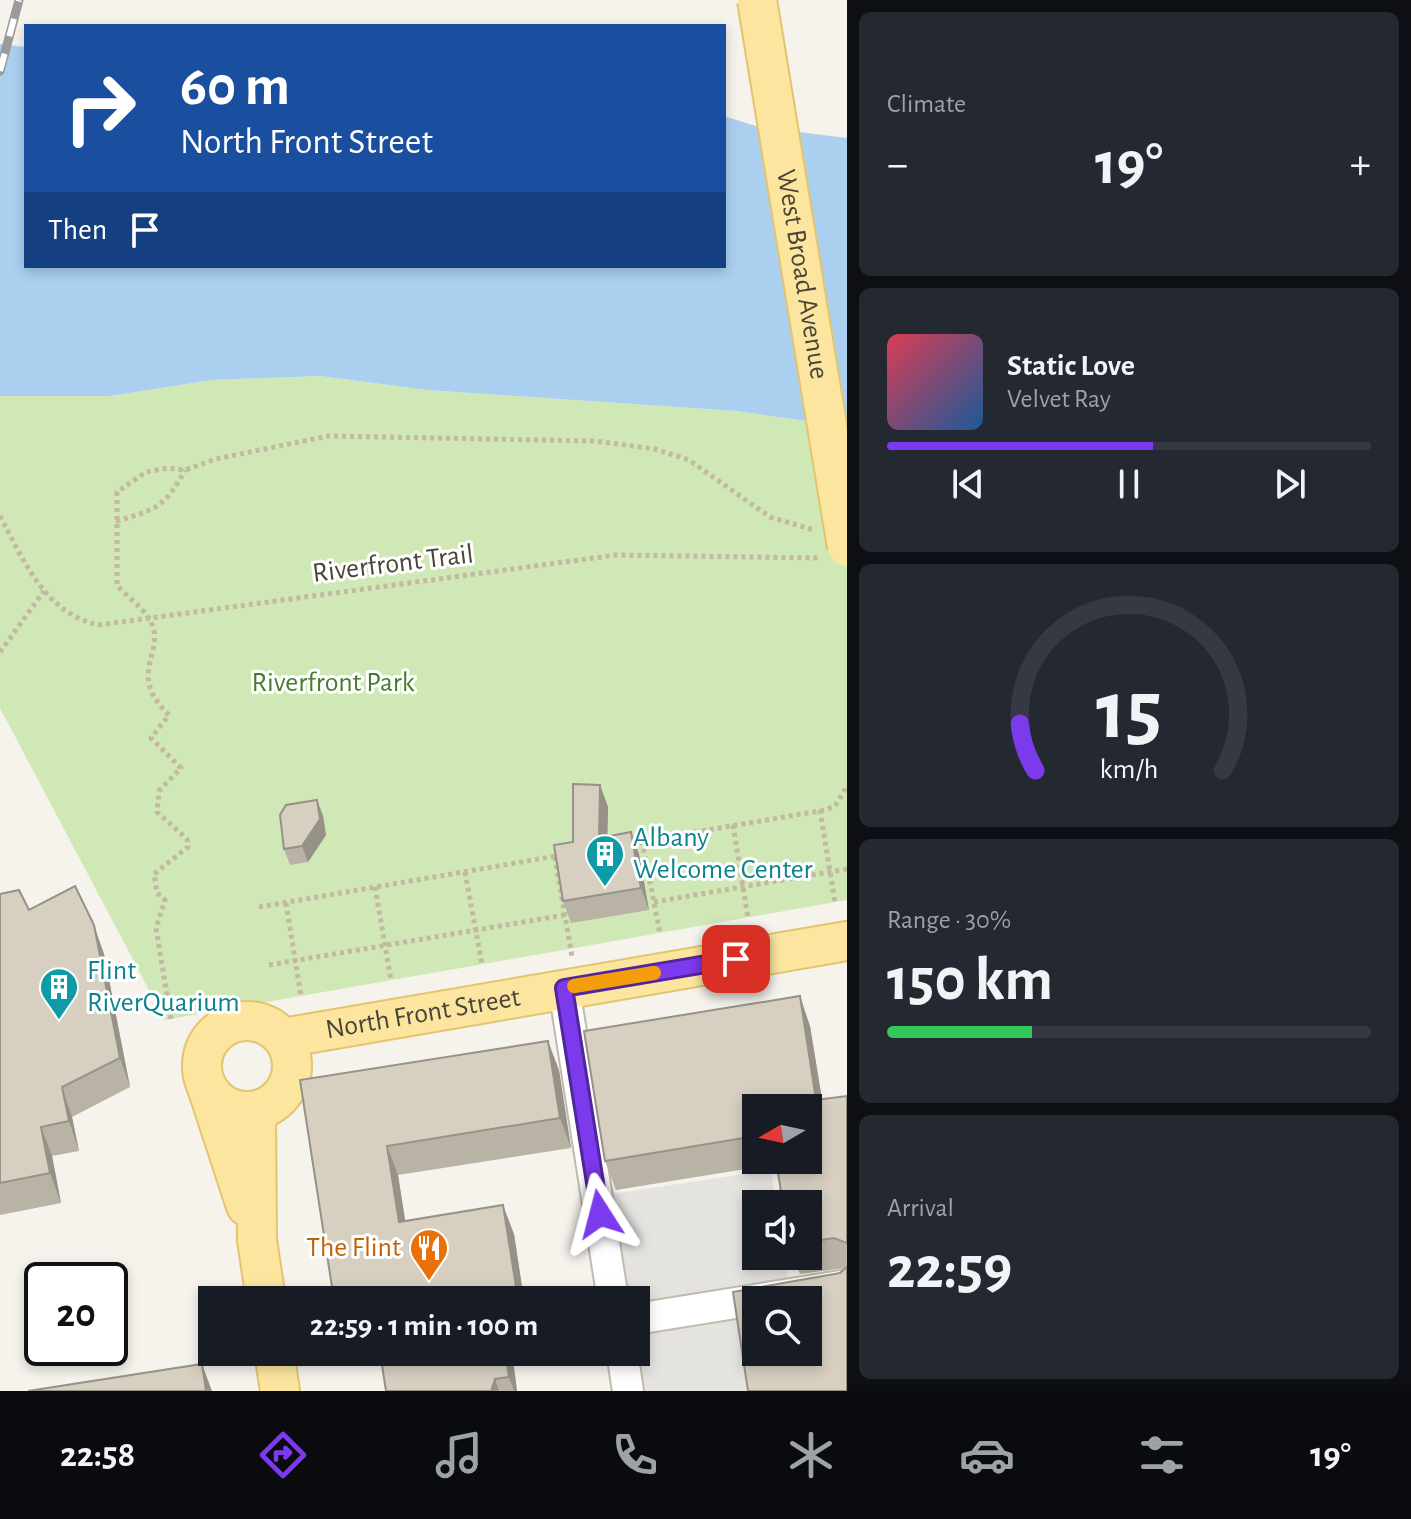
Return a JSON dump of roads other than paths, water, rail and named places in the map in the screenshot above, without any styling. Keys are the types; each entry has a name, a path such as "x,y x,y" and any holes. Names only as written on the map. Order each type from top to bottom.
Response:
{"main road":[{"name":"West Broad Avenue","path":"757,0 829,545"},
{"name":"North Front Street","path":"283,1038 847,941"},
{"path":"207,1087 219,1102 237,1110 256,1111 273,1103 285,1090 292,1073 291,1055 283,1038 254,1021 238,1021 222,1028 210,1039 203,1055 202,1071 207,1087 257,1240"},
{"path":"256,1111 257,1240 264,1286"},
{"path":"276,1366 280,1391"}],"lane":[{"path":"570,987 611,1286"},
{"path":"650,1317 847,1285"},
{"path":"624,1366 628,1391"}],"water":[{"path":"0,44 24,47 24,268 726,268 726,117 759,127 847,138 847,427 736,411 427,390 320,376 212,380 110,396 0,396"}],"railway":[{"path":"0,71 19,0"}],"place":[{"name":"Albany Welcome Center","path":"605,888"},
{"name":"Flint RiverQuarium","path":"59,1021"},
{"name":"The Flint","path":"429,1282"}],"park label":[{"name":"Riverfront Park","path":"333,683"}]}
